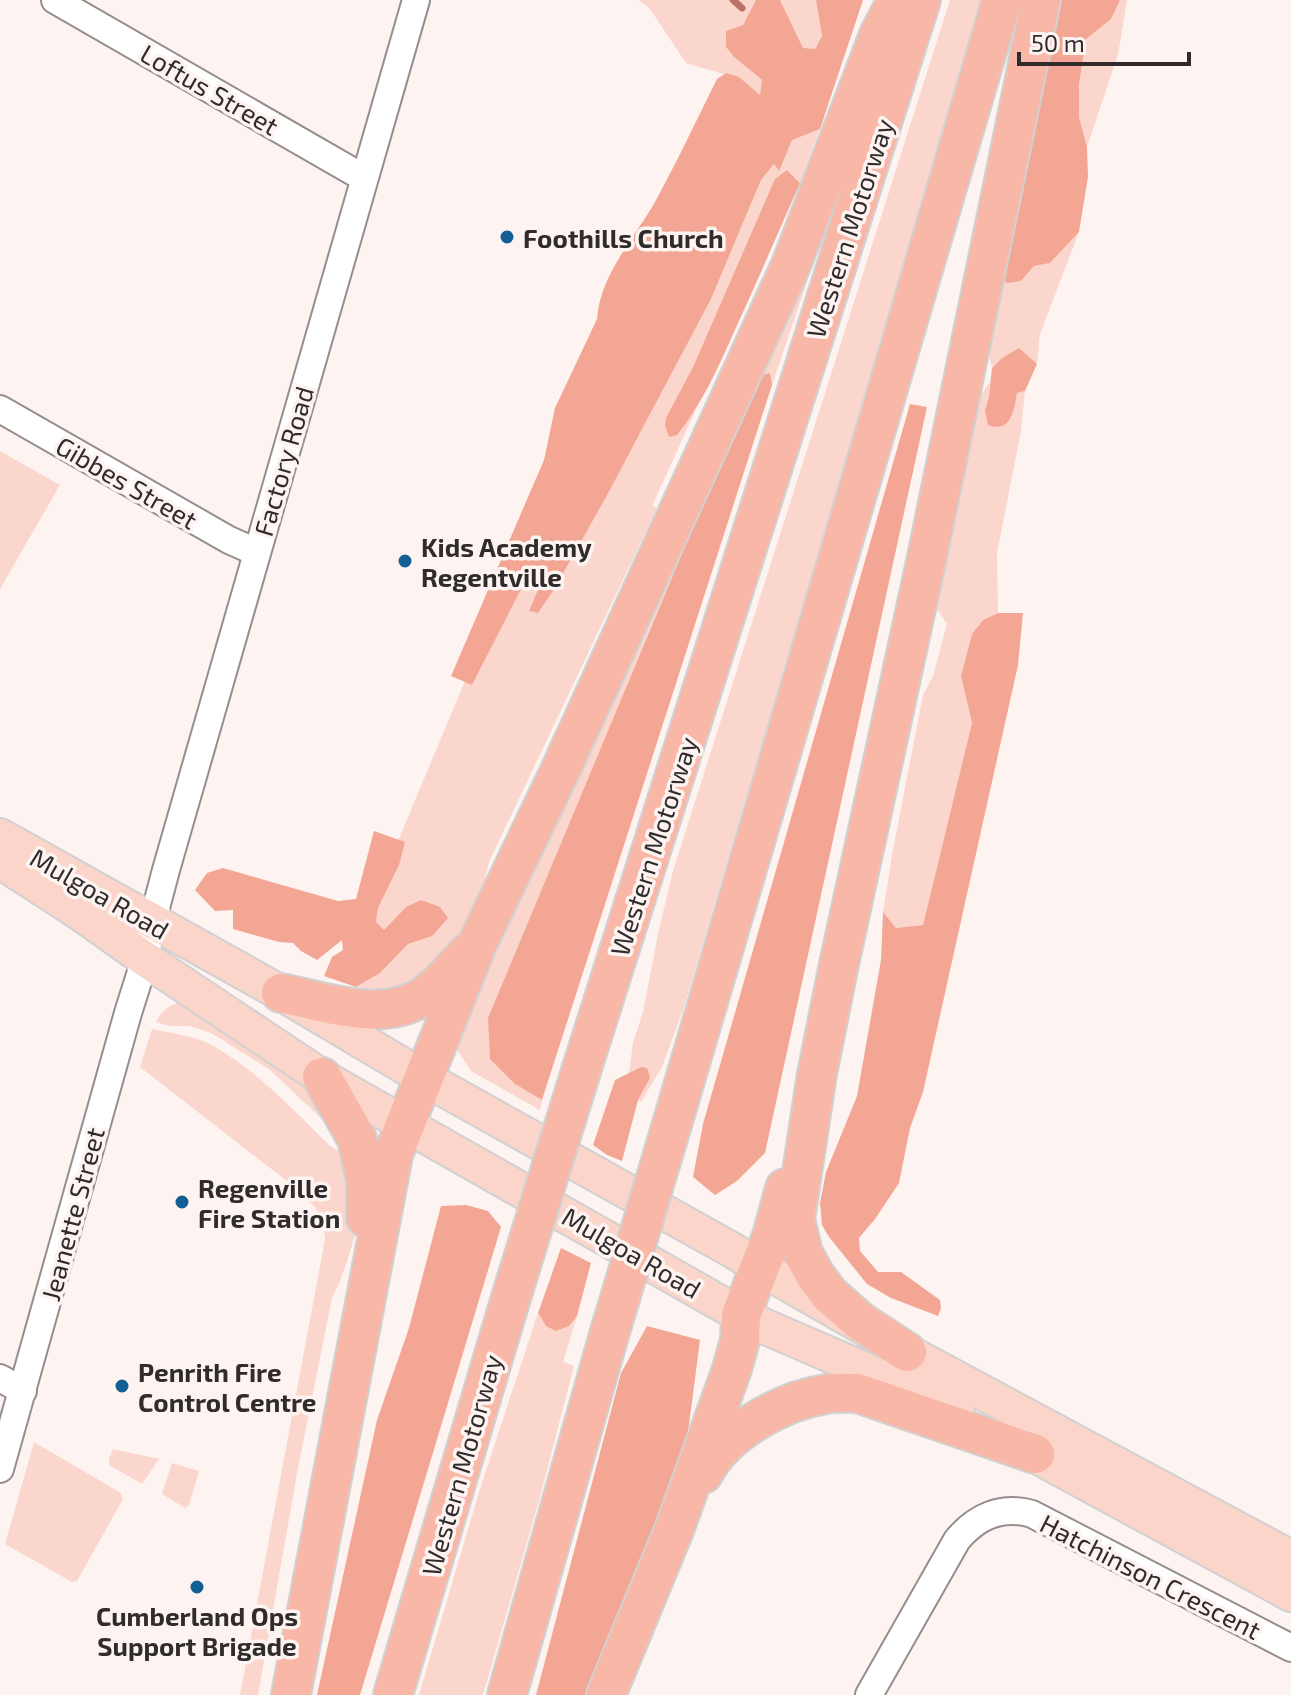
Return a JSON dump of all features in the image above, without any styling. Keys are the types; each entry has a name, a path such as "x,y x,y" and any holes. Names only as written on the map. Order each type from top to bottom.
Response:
{"highway":[{"path":"291,1695 393,1155 478,942 559,773 791,265 879,35 897,0"},
{"name":"Western Motorway","path":"393,1695 582,1068 921,0"},
{"path":"507,1695 609,1335 1002,0"},
{"path":"907,1352 861,1322 829,1294 803,1253 795,1219 817,1074 1041,0"},
{"path":"281,993 365,1010 391,1009 428,993 478,942"},
{"path":"606,1695 674,1530 732,1369 740,1340 741,1315 772,1236 817,1074"},
{"path":"322,1077 352,1128 364,1167 367,1197 362,1313"},
{"path":"674,1530 708,1464 738,1433 762,1416 826,1393 857,1393 1035,1454"}],"main road":[{"name":"Mulgoa Road","path":"0,836 281,993 424,1078 907,1352 1291,1558"},
{"name":"Mulgoa Road","path":"0,861 322,1077 405,1125 741,1315 907,1388 1291,1594"}],"street":[{"name":"Loftus Street","path":"55,0 364,178"},
{"name":"Factory Road","path":"145,959 152,923 256,552 416,0"},
{"name":"Gibbes Street","path":"0,409 229,540 256,552"},
{"name":"Jeanette Street","path":"0,1469 145,959"},
{"path":"0,1378 23,1391"},
{"name":"Hatchinson Crescent","path":"869,1695 957,1540 964,1531 985,1517 1011,1510 1032,1514 1291,1648"}],"shaded area":[{"path":"639,0 756,0 743,25 726,31 726,47 762,80 760,95 726,73 686,63 650,9"},
{"path":"756,0 780,0 803,48 815,49 822,36 816,0 863,0 820,129 792,140 779,171 774,164 761,180 711,299 553,591 538,613 529,611 542,580 530,572 472,685 451,676 544,460 555,408 597,319 611,272 656,200 717,79 726,73 739,77 760,95 762,80 726,47 726,31 743,25"},
{"path":"780,0 816,0 822,36 815,49 803,49"},
{"path":"950,0 983,0 683,1010 662,1067 641,1102 638,1100 650,1078 641,1067 629,1073 633,1043 643,1012 673,871"},
{"path":"1058,0 1120,0 1111,19 1086,39 1079,85 1079,117 1087,147 1088,177 1079,232 1050,263 1034,266 1021,281 1007,283 1002,278"},
{"path":"1120,0 1127,0 1118,55 1087,147 1079,117 1079,85 1086,38 1111,19"},
{"path":"820,129 800,183 787,170 666,418 677,435 696,409 652,506 657,508 489,862 482,891 460,943 397,997 394,987 356,987 380,973 408,944 432,936 406,907 384,930 376,922 378,908 399,865 398,841 465,681 472,685 530,572 542,580 529,611 538,613 553,591 711,299 761,180 774,163 779,170 791,140"},
{"path":"787,170 800,183 759,276 702,398 677,435 669,437 666,418 694,365 775,179"},
{"path":"1079,232 1040,334 1037,364 1019,348 992,368 989,355 1002,278 1021,281 1034,266 1050,263"},
{"path":"804,266 810,273 772,385 770,374 515,1084 542,1100 540,1110 471,1071 455,1046 457,1030"},
{"path":"1019,348 1037,364 1025,391 1017,393 1010,419 1002,426 988,425 985,410 992,368"},
{"path":"770,373 772,385 542,1100 515,1084 490,1059 488,1018 756,377"},
{"path":"990,381 985,410 1005,425 1011,417 1017,393 1025,391 1021,431 997,553 998,613 983,620 972,634 961,676 972,723 923,925 896,928 883,912 892,855 923,695 933,676 947,624 937,609 980,397"},
{"path":"910,404 927,407 765,1153 737,1181 715,1195 693,1177 703,1124"},
{"path":"0,451 60,485 0,589"},
{"path":"998,613 1023,613 1018,665 923,1092 910,1128 899,1183 859,1238 860,1251 878,1272 901,1272 940,1300 938,1316 891,1298 867,1284 822,1225 820,1203 826,1172 857,1096 881,960 883,912 896,928 923,925 972,723 961,676 972,634 983,620"},
{"path":"374,831 405,842 399,865 378,908 376,922 384,930 406,907 421,900 440,907 448,918 432,936 408,944 380,973 356,987 324,976 332,957 343,950 342,940 317,960 293,943 233,929 233,910 215,911 195,890 207,873 223,868 338,901 356,899"},
{"path":"181,1002 311,1086 341,1137 269,1069 211,1033 189,1026 156,1022 166,1009"},
{"path":"152,1029 190,1037 229,1055 289,1105 330,1146 340,1152 354,1152 360,1208 353,1242 332,1298 258,1695 240,1695 325,1239 323,1224 315,1207 288,1182 140,1067"},
{"path":"641,1067 647,1068 650,1078 638,1100 622,1161 593,1145 615,1080"},
{"path":"466,1205 488,1211 501,1227 360,1695 317,1695 377,1420 409,1328 441,1206"},
{"path":"561,1248 591,1263 577,1316 569,1326 556,1331 546,1326 538,1313"},
{"path":"538,1313 546,1326 569,1326 577,1316 563,1362 574,1366 483,1695 419,1695 479,1492"},
{"path":"647,1326 700,1340 687,1440 588,1695 536,1695 621,1373"},
{"path":"34,1442 121,1493 123,1499 77,1581 72,1582 5,1544"},
{"path":"113,1449 159,1459 142,1484 109,1465"},
{"path":"172,1463 199,1471 189,1505 185,1508 162,1494"}],"waterway":[{"path":"733,0 742,8"}],"place":[{"name":"Foothills Church","path":"507,237"},
{"name":"Kids Academy Regentville","path":"405,561"},
{"name":"Regenville Fire Station","path":"182,1202"},
{"name":"Penrith Fire Control Centre","path":"122,1386"},
{"name":"Cumberland Ops Support Brigade","path":"197,1587"}]}
